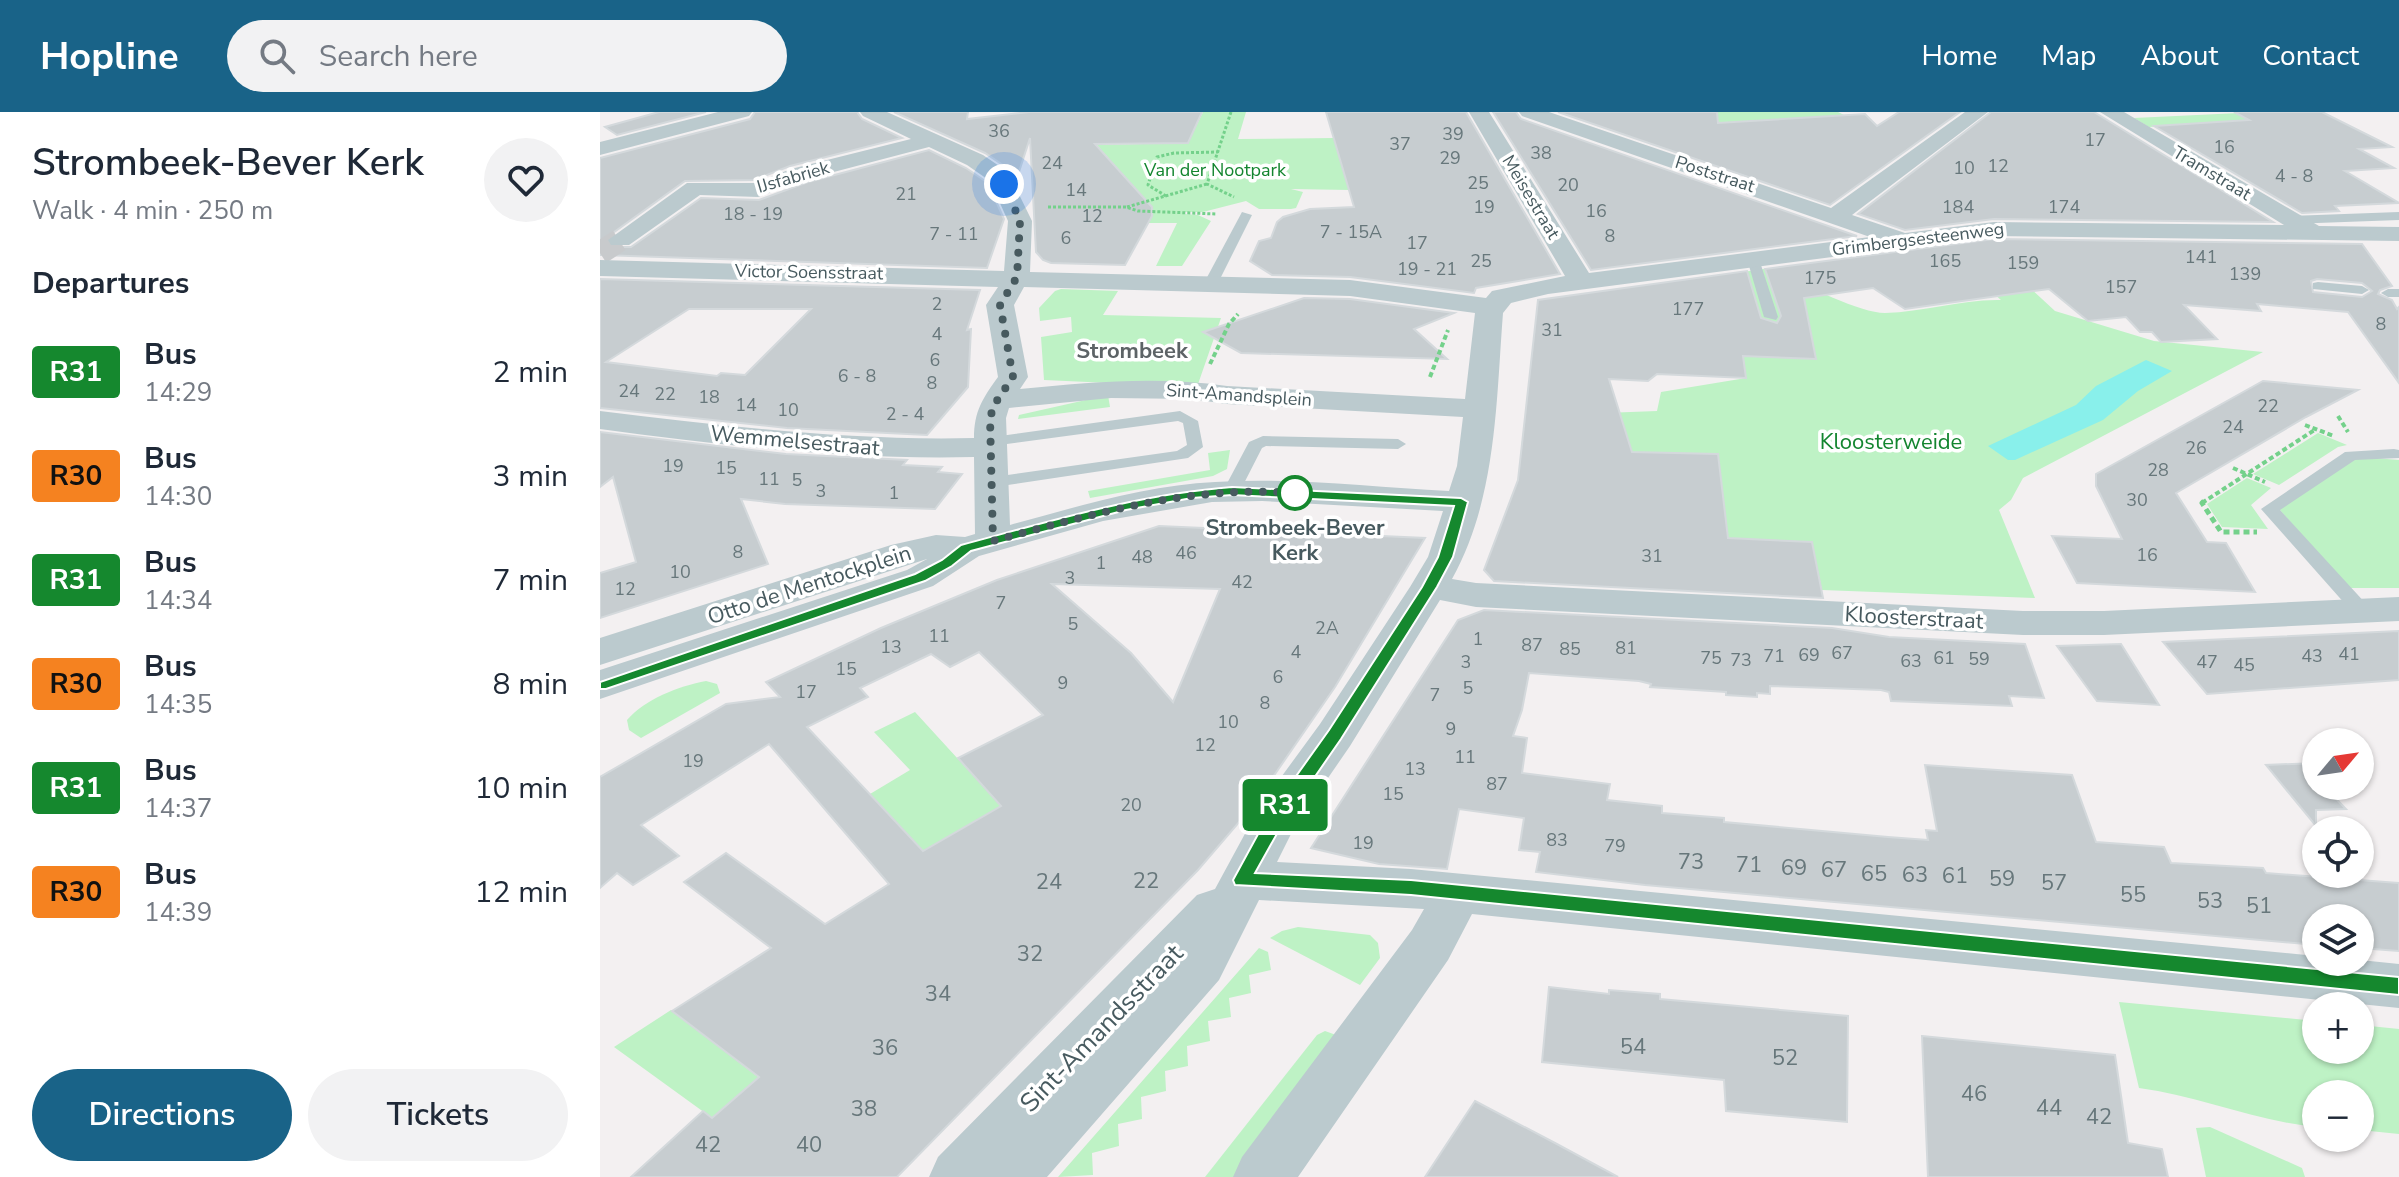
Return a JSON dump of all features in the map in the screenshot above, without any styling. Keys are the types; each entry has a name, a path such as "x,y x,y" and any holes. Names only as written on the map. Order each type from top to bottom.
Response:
{"street":[{"path":"600,149 742,112"},
{"path":"870,112 982,164 1000,177 1020,221 1017,277 1000,305 1012,368 990,418 994,482 980,544 1125,506 1192,494 1232,491 1461,502"},
{"name":"Meisestraat","path":"1479,112 1582,282"},
{"name":"Poststraat","path":"1529,112 1836,215 1899,240"},
{"path":"1836,215 1978,112"},
{"name":"Tramstraat","path":"2110,112 2314,233"},
{"name":"IJsfabriek","path":"620,240 695,188 758,190 799,174 931,140"},
{"name":"Grimbergsesteenweg","path":"1582,282 2003,228 2388,234"},
{"path":"2388,234 2399,257"},
{"name":"Victor Soensstraat","path":"600,268 1017,277"},
{"path":"1017,277 1361,288 1490,307 1510,294 1582,282"},
{"path":"1429,587 1446,557 1474,466 1490,307"},
{"name":"Sint-Amandsplein","path":"1004,391 1191,390 1227,395 1481,409"},
{"name":"Wemmelsestraat","path":"600,420 789,444 933,450 992,444"},
{"name":"Otto de Mentockplein","path":"600,652 904,553 936,546 980,544"},
{"name":"Otto de Mentockplein","path":"600,685 920,578 980,544"},
{"name":"Kloosterstraat","path":"1429,587 1476,595 2023,623 2104,623 2399,609"},
{"name":"Sint-Amandsstraat","path":"1008,1177 1201,965 1276,818 1335,735 1429,587"},
{"path":"1242,880 1411,888 2399,986"},
{"name":"Sint-Amandsstraat","path":"959,1177 1242,880"},
{"path":"1263,1177 1430,945 1458,893"}],"lane":[{"path":"1211,283 1246,215"},
{"path":"2290,220 2399,216"},
{"path":"1753,259 1771,317"},
{"path":"2318,286 2362,290"},
{"path":"992,444 1180,416 1190,421 1195,447 1182,455 994,482"},
{"path":"1232,491 1255,445 1263,441 1398,444"},
{"path":"2361,610 2270,509 2351,455 2394,454"}],"path":[{"path":"1207,184 1231,112"},
{"path":"1166,196 1148,185 1157,157 1174,153 1218,152"},
{"path":"1046,207 1126,207 1207,184 1248,204 1246,215 1138,211 1126,207"},
{"path":"1203,377 1229,324 1246,308"},
{"path":"2233,468 2269,484"}],"green space":[{"name":"Van der Nootpark","path":"1203,112 1246,112 1238,139 1334,138 1350,190 1291,189 1303,192 1296,208 1291,209 1259,209 1246,201 1203,212 1185,212 1211,221 1182,266 1156,266 1177,223 1148,223 1151,219 1135,188 1097,145 1188,143"},
{"path":"1708,112 1838,112 1854,120 1734,138"},
{"path":"2260,112 2273,119 2149,127 2134,118"},
{"name":"Kloosterweide","path":"1771,268 1859,308 1885,313 2001,300 1972,275 2013,272 2055,311 2154,341 2263,352 2023,478 2011,500 1999,510 2035,598 1822,590 1812,542 1725,538 1718,454 1521,449 1525,416 1657,411 1661,392 1746,378 1742,342 1714,276"},
{"path":"1055,291 1118,291 1103,315 1221,318 1197,387 1044,380 1041,337 1072,332 1071,317 1040,321 1039,308"},
{"path":"1108,395 1110,407 1018,419 1019,415"},
{"path":"2318,433 2347,445 2338,447 2279,485 2253,474"},
{"path":"1230,450 1227,469 1213,476 1090,498 1088,491 1210,470 1208,453"},
{"path":"2356,458 2399,460 2399,588 2348,588 2279,509"},
{"path":"2247,478 2271,488 2251,505 2268,529 2222,527 2207,504"},
{"path":"706,681 717,684 720,693 641,738 629,730 627,720 643,706 674,690"},
{"path":"915,712 1001,806 924,853 870,794 910,770 874,732"},
{"path":"1298,927 1370,935 1378,943 1380,958 1360,985 1270,938"},
{"path":"1259,948 1268,952 1271,970 1249,975 1251,993 1229,998 1231,1017 1208,1021 1210,1041 1187,1046 1188,1066 1165,1071 1166,1091 1141,1097 1142,1119 1118,1124 1119,1146 1092,1153 1093,1175 1058,1177"},
{"path":"2119,1002 2302,1020 2302,1064 2374,1064 2374,1026 2399,1029 2399,1134 2374,1131 2374,1080 2302,1080 2302,1125 2139,1088"},
{"path":"671,1010 758,1077 769,1068 712,1118 614,1047"},
{"path":"1325,1031 1336,1035 1235,1177 1205,1177 1317,1035"},
{"path":"2210,1127 2302,1168 2305,1177 2206,1177 2196,1128"}],"water":[{"path":"2146,360 2172,371 2138,391 2103,420 2015,460 2008,460 1988,446 2076,405 2096,386"}],"building":[{"path":"659,112 706,112 617,135 605,127"},
{"path":"755,112 857,112 862,119 902,138 790,166 754,180 685,181 606,238 608,247 631,247 701,198 759,200 808,182 929,150 988,183 1004,219 987,268 600,255 600,158 750,119"},
{"path":"894,112 968,112 967,119 1029,112 1202,112 1188,143 1095,144 1152,207 1152,216 1125,265 1051,263 1036,252 1030,138 1016,181 1010,170 985,153"},
{"path":"1326,112 1466,112 1560,274 1476,288 1474,293 1350,277 1272,275 1250,261 1259,241 1271,238 1277,222 1283,217 1310,209 1354,207"},
{"path":"1493,112 1516,112 1521,119 1857,236 1591,270"},
{"path":"1558,112 1717,112 1718,123 1865,114 1877,126 1899,112 1960,112 1830,205"},
{"path":"1991,112 2094,112 2273,222 1994,219 1905,230 1858,214"},
{"path":"2234,112 2322,112 2392,147 2359,149 2394,168 2345,171 2399,203 2335,206 2339,211 2302,213 2154,126 2249,120"},
{"path":"1994,239 2362,244 2392,286 2380,290 2378,294 2392,300 2397,309 2399,307 2399,383 2348,312 2257,304 2261,311 2184,305 2217,339 2161,342 2152,332 2140,332 2126,317 2088,321 2049,289 1905,309 1873,288 1804,298 1816,359 1743,356 1746,378 1657,374 1648,381 1609,379 1632,452 1718,454 1728,538 1812,542 1823,598 1494,581 1484,570 1518,480 1538,300 1747,271 1761,318 1777,323 1781,316 1765,269","holes":["2311,281 2362,283 2372,291 2362,297 2313,292"]},
{"path":"600,279 980,290 967,330 971,329 968,387 927,435 787,428 600,408","holes":["689,309 811,309 745,375 721,373 717,376 606,362"]},
{"path":"1304,298 1350,299 1454,313 1414,329 1447,359 1241,353 1203,332"},
{"path":"2263,381 2358,390 2176,493 2207,542 2226,543 2255,592 2077,583 2052,536 2122,539 2096,486 2096,474"},
{"path":"600,432 786,454 907,460 903,465 942,467 938,472 962,474 935,509 785,504 741,499 768,564 600,618 600,573 636,562 613,477 600,487"},
{"path":"1159,526 1425,538 1335,687 1253,806 1198,870 897,1177 631,1177 703,1111 712,1118 759,1077 672,1011 771,948 684,882 726,853 825,924 889,884 769,744 641,825 679,856 633,885 617,873 600,888 600,777 726,704 780,697 766,682 881,628 997,580","holes":["1052,584 1220,589 1173,702 1131,653","979,652 1043,715 958,758 1001,806 923,851 807,727 868,697 860,688 931,654 950,667"]},
{"path":"1484,610 1832,628 1889,637 2025,644 2044,698 2009,696 2012,706 1891,701 1889,692 1881,690 1770,686 1770,694 1757,693 1757,697 1726,695 1726,692 1650,687 1651,684 1639,681 1529,673 1513,736 1527,738 1522,773 1610,784 1607,800 1662,806 1662,813 1724,818 1724,822 1928,840 1926,830 1937,831 1925,765 2072,775 2096,842 2164,847 2171,863 2263,868 2266,873 2302,876 2302,888 2374,888 2374,881 2399,883 2399,951 2374,949 2374,904 2302,904 2302,944 1645,885 1536,872 1540,852 1519,850 1524,818 1459,809 1447,869 1379,864 1311,848 1458,620"},
{"path":"2399,631 2399,680 2207,694 2163,642"},
{"path":"2121,644 2159,705 2097,701 2057,646"},
{"path":"2302,764 2302,800 2337,800 2346,809 2316,810 2316,816 2308,816 2266,765"},
{"path":"1549,987 1609,994 1609,990 1660,994 1660,999 1848,1016 1847,1122 1726,1111 1724,1080 1542,1062"},
{"path":"1922,1036 2115,1055 2128,1143 2162,1149 2168,1177 1928,1177"},
{"path":"1475,1101 1555,1143 1618,1177 1425,1177"}],"tunnel":[{"path":"600,253 620,240"}],"bus line":[{"name":"R31","path":"600,685 920,578 966,548 1099,511 1192,494 1232,491 1461,502 1446,557 1429,587 1335,735 1276,818 1242,880 1411,888 2399,986"}],"place":[{"name":"Strombeek-Bever Kerk","path":"1295,493"}],"district":[{"name":"Strombeek","path":"1132,350"}],"route":[{"path":"1004,184 1020,221 1017,277 1000,305 1013,377 994,405 990,418 994,482 993,541 1099,511 1192,494 1232,491 1295,493"}]}
